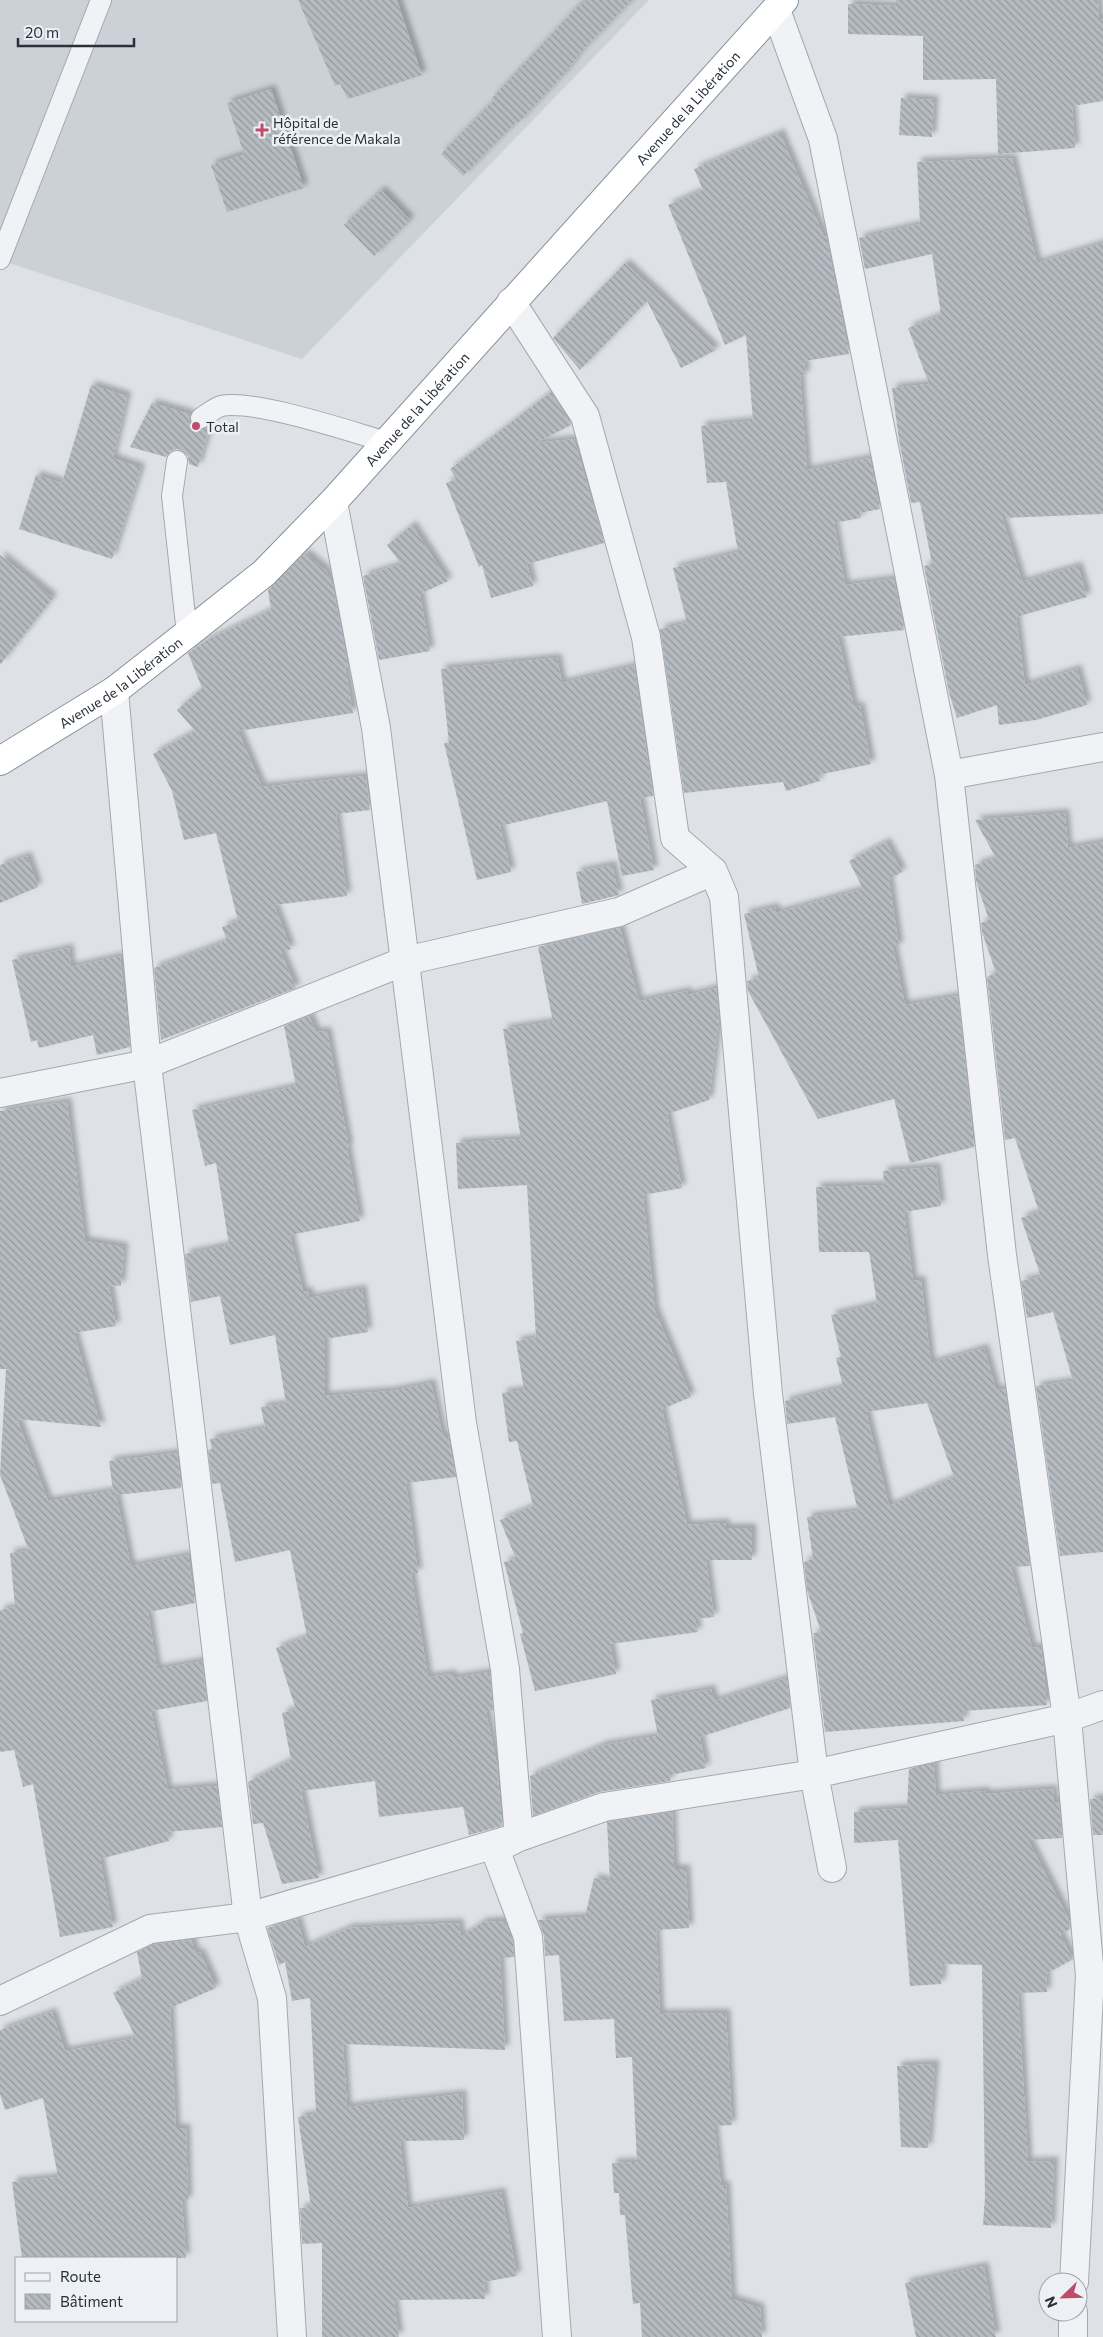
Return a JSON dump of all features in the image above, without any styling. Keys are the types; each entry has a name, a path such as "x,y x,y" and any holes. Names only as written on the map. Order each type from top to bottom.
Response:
{"highway":[{"name":"Avenue de la Libération","path":"0,761 114,691 264,573 334,502 511,302 780,5"}],"street":[{"path":"780,5 823,139 949,775 1002,1255 1067,1718 1090,1976 1075,2272"},
{"path":"511,302 585,416 646,637 675,838 713,871 724,897 768,1394 814,1774 832,1868"},
{"path":"334,502 376,728 462,1423 505,1669 520,1837"},
{"path":"114,691 147,1064 248,1917 272,1998 292,2337"},
{"path":"949,775 1103,747"},
{"path":"0,1093 147,1064 405,961 619,912 713,871"},
{"path":"0,2001 150,1929 248,1917 520,1837 604,1807 814,1774 1067,1718 1103,1706"},
{"path":"520,1837 495,1850 528,1937 557,2337"},
{"path":"1073,2322 1074,2337"}],"lane":[{"path":"0,259 101,0"},
{"path":"201,418 220,406 236,405 278,412 387,442"},
{"path":"177,461 172,496 187,634"}],"shaded area":[{"name":"Hôpital de référence de Makala","path":"0,0 649,0 302,359 0,260"}],"building":[{"path":"298,0 397,0 422,75 348,99 340,84 335,86"},
{"path":"589,0 632,0 582,51 565,73 518,123 516,122 463,176 441,154 494,100 492,98 577,7"},
{"path":"896,0 1098,0 1099,19 1103,19 1103,101 1072,106 1075,148 998,154 996,79 923,80 923,36 848,34 848,4 895,6"},
{"path":"271,89 304,188 227,212 211,165 244,154 227,103"},
{"path":"901,98 934,100 932,137 899,135"},
{"path":"780,133 824,237 826,236 849,354 804,361 806,375 800,376 807,470 870,458 880,509 860,513 861,518 834,523 845,585 894,579 904,630 838,637 854,707 860,706 871,764 818,775 820,781 786,791 783,782 684,793 660,629 687,623 673,568 738,552 726,482 707,483 701,426 753,421 746,335 725,345 668,205 703,190 694,169"},
{"path":"1012,158 1037,263 1103,243 1103,514 1002,518 1022,582 1078,566 1087,597 1016,617 1025,685 1077,669 1087,705 1036,720 999,725 997,705 957,718 949,693 924,566 932,564 920,502 911,503 899,440 892,388 929,384 908,328 941,315 932,254 865,269 859,238 920,224 917,162"},
{"path":"381,190 410,220 374,256 344,225"},
{"path":"625,263 716,350 681,368 647,301 580,370 553,338"},
{"path":"91,385 127,396 113,458 141,468 112,559 19,529 36,475 62,483"},
{"path":"551,392 571,425 536,443 574,439 604,543 527,564 533,586 491,598 482,565 479,567 446,483 456,479 450,469"},
{"path":"152,403 190,414 191,424 196,429 202,430 210,426 198,467 189,464 188,456 179,449 172,450 166,457 130,447"},
{"path":"412,525 448,581 420,594 430,651 379,660 363,576 401,564 387,545"},
{"path":"305,553 326,571 333,586 348,666 345,667 353,713 238,731 262,787 366,776 370,810 336,814 347,896 274,905 291,949 281,953 296,988 161,1040 154,968 227,941 222,927 238,921 216,833 184,840 172,791 153,754 195,731 177,710 202,688 188,653 207,640 271,610 268,590"},
{"path":"0,555 53,598 0,665"},
{"path":"557,658 562,683 634,666 653,796 640,798 654,870 622,876 607,801 500,826 511,872 477,880 444,743 449,743 441,669"},
{"path":"1065,813 1068,848 1103,842 1103,1552 1060,1556 1036,1386 1073,1381 1053,1312 1027,1318 1021,1281 1041,1277 1021,1218 1039,1212 1015,1138 1005,1140 987,977 996,973 982,932 981,923 989,920 976,881 975,865 996,858 975,820"},
{"path":"886,842 902,872 889,879 899,947 893,947 905,1005 958,996 974,1147 910,1163 894,1099 818,1119 748,991 747,981 759,978 744,914 775,907 776,913 863,889 849,861"},
{"path":"27,856 38,887 0,903 0,865"},
{"path":"612,865 619,895 582,904 576,872"},
{"path":"620,928 639,1001 687,991 688,995 716,988 719,1015 709,1100 667,1114 682,1188 643,1195 655,1311 691,1397 662,1409 687,1525 725,1523 726,1528 752,1528 752,1560 706,1560 714,1617 695,1619 698,1632 610,1644 616,1674 535,1691 520,1634 523,1633 504,1562 516,1559 500,1520 533,1506 517,1441 509,1442 502,1393 524,1390 516,1341 536,1338 527,1185 458,1189 456,1143 521,1139 503,1029 553,1022 538,947"},
{"path":"69,948 71,967 120,956 130,1047 97,1055 93,1035 39,1048 37,1040 31,1042 12,960"},
{"path":"309,1016 316,1032 327,1031 349,1147 347,1148 360,1221 290,1235 303,1292 309,1291 309,1298 362,1289 368,1332 325,1339 325,1396 391,1391 431,1383 443,1437 448,1436 456,1477 406,1483 418,1573 411,1573 428,1677 452,1674 453,1678 490,1672 493,1711 486,1712 497,1765 502,1826 469,1835 463,1807 379,1817 375,1781 301,1791 319,1878 282,1884 263,1823 253,1824 248,1782 291,1760 282,1713 296,1710 276,1648 307,1637 290,1550 235,1562 220,1483 212,1484 208,1450 212,1449 210,1439 265,1428 261,1407 286,1404 275,1335 230,1345 220,1296 191,1302 185,1254 229,1245 216,1163 205,1166 192,1110 296,1086 284,1026"},
{"path":"67,1102 85,1241 124,1247 121,1286 109,1285 116,1326 74,1333 101,1427 17,1419 48,1501 113,1491 109,1461 177,1453 181,1488 116,1495 131,1566 188,1555 195,1603 148,1612 157,1669 202,1661 207,1701 151,1711 168,1790 217,1786 222,1827 167,1832 169,1841 100,1859 113,1927 60,1937 33,1784 23,1787 14,1750 0,1752 0,1610 15,1607 10,1553 29,1551 0,1475 6,1369 0,1369 0,1111"},
{"path":"936,1167 941,1206 904,1212 913,1281 921,1280 931,1363 984,1348 996,1390 1005,1389 1030,1566 1011,1567 1032,1648 1041,1647 1047,1705 963,1711 964,1721 825,1732 813,1633 821,1632 807,1590 804,1562 813,1559 807,1517 858,1511 835,1417 787,1424 785,1401 843,1387 836,1358 841,1357 831,1315 877,1304 869,1252 819,1252 816,1187 884,1185 883,1171","holes":["927,1403 954,1477 889,1506 866,1412"]},
{"path":"787,1678 790,1708 700,1737 706,1768 670,1775 670,1781 599,1792 533,1816 530,1776 603,1745 658,1736 651,1700 711,1689 714,1701"},
{"path":"934,1763 936,1795 985,1791 986,1794 1053,1789 1054,1802 1059,1802 1062,1838 1028,1840 1069,1920 1070,1929 1060,1935 1073,1959 1046,1974 1047,1992 1018,1993 1028,2162 1054,2161 1051,2228 983,2225 985,2197 982,1965 943,1964 941,1984 910,1986 898,1840 854,1843 854,1812 907,1808 909,1769"},
{"path":"1103,1798 1103,1835 1093,1835 1090,1799"},
{"path":"672,1812 674,1865 675,1869 686,1869 689,1928 656,1930 660,2014 726,2013 732,2125 714,2126 721,2186 726,2185 732,2299 760,2308 762,2337 642,2337 640,2303 633,2304 625,2215 620,2215 619,2193 614,2193 612,2163 637,2162 632,2057 616,2058 614,2019 564,2021 559,1955 545,1956 544,1936 538,1920 585,1917 594,1878 610,1882 607,1822"},
{"path":"297,1919 305,1947 349,1928 459,1923 461,1937 483,1922 505,1921 513,1940 514,1957 500,1958 505,2050 343,2044 347,2107 462,2094 464,2140 400,2141 408,2208 501,2192 517,2276 484,2282 485,2299 394,2300 399,2337 322,2337 322,2243 302,2244 300,2208 311,2207 298,2117 316,2114 310,1998 292,2001 285,1962 279,1965 267,1928"},
{"path":"191,1940 196,1954 200,1952 216,1988 170,2008 176,2128 186,2128 188,2201 182,2201 186,2258 22,2257 12,2182 58,2177 43,2098 5,2110 0,2094 0,2030 52,2012 65,2051 136,2038 113,1993 142,1979 137,1952 154,1944"},
{"path":"935,2064 928,2148 901,2147 897,2066"},
{"path":"984,2266 996,2337 916,2337 905,2283"}],"place":[{"name":"Hôpital de référence de Makala","path":"262,130"},
{"name":"Total","path":"196,426"}]}
